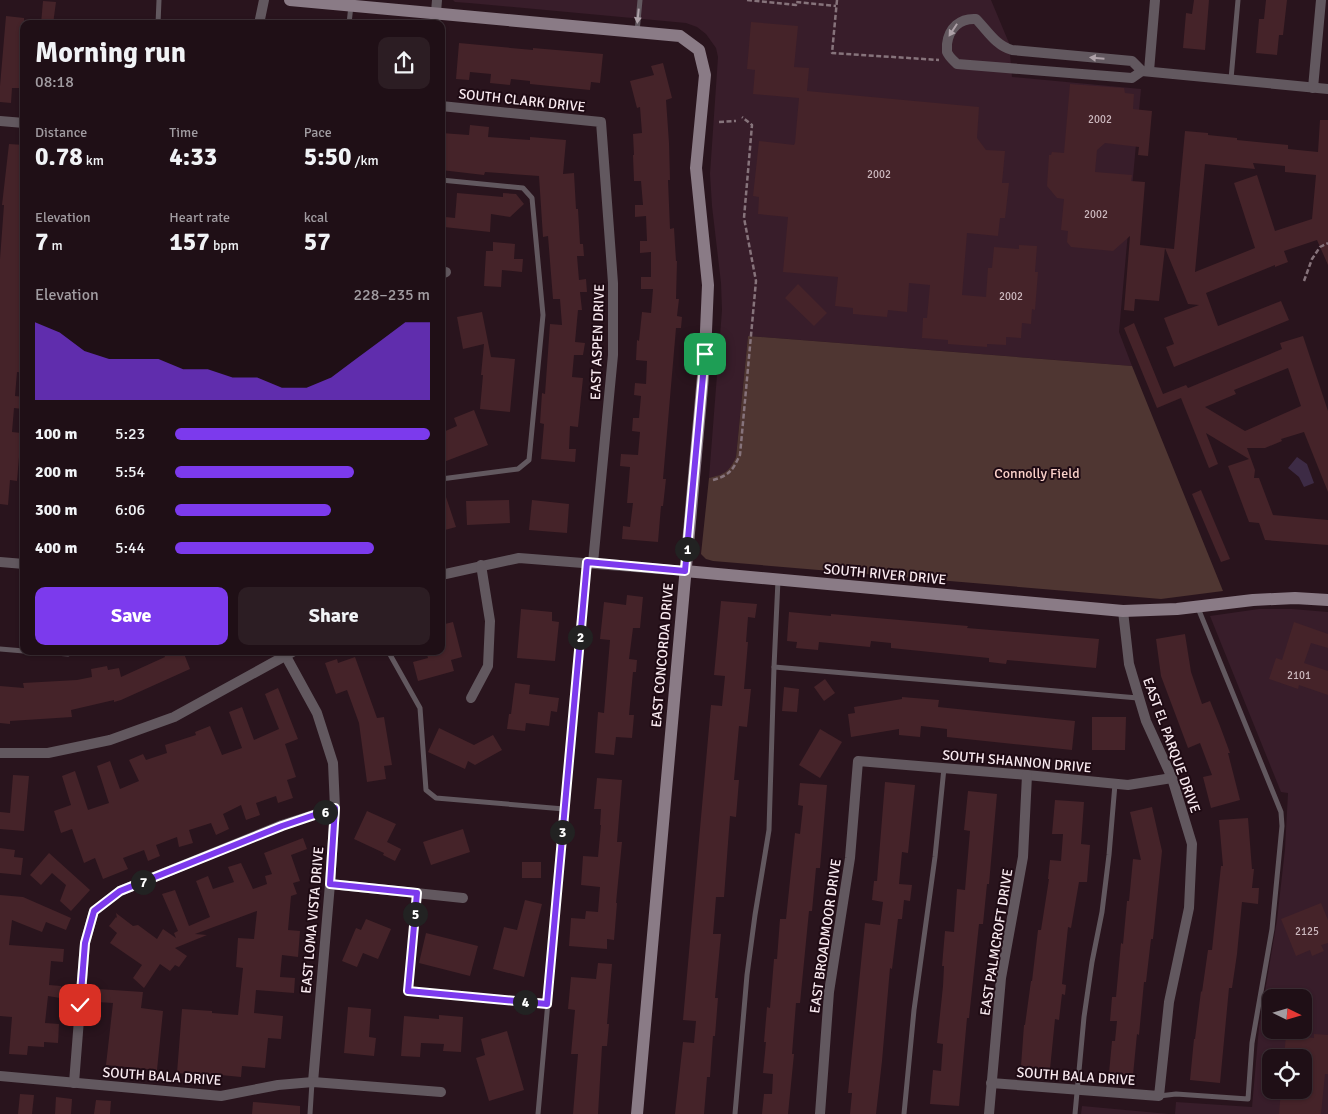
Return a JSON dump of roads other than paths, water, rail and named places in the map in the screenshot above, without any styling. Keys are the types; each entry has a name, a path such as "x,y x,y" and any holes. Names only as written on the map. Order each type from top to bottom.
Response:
{"street":[{"path":"260,20 264,0"},
{"path":"290,0 351,3 435,18 637,32"},
{"path":"435,18 437,0"},
{"path":"1146,71 1155,0"},
{"path":"1313,88 1321,0"},
{"path":"1146,71 1132,78 957,64 950,58 947,51 948,40 952,29 959,22 970,18 976,19 996,41 1005,48 1012,50 1132,61 1146,71 1328,89"},
{"name":"EAST CONCORDA DRIVE","path":"637,32 680,36 699,50 705,75 696,168 708,285 705,354 637,1114"},
{"name":"SOUTH CLARK DRIVE","path":"445,106 601,122"},
{"path":"0,121 20,123"},
{"name":"EAST ASPEN DRIVE","path":"590,563 613,355 613,283 601,122"},
{"name":"SOUTH RIVER DRIVE","path":"445,574 519,558 778,579 1122,611 1177,609 1278,598 1328,600"},
{"path":"0,562 20,564"},
{"path":"471,698 488,666 490,621 481,565"},
{"name":"EAST EL PARQUE DRIVE","path":"1122,611 1129,664 1139,698 1146,721 1172,778 1192,844 1189,908 1169,1002 1160,1096"},
{"path":"0,753 48,753 110,740 174,717 284,655"},
{"name":"EAST LOMA VISTA DRIVE","path":"289,655 317,713 333,762 335,808 312,1082"},
{"name":"SOUTH SHANNON DRIVE","path":"858,761 1128,785 1172,778"},
{"name":"EAST BROADMOOR DRIVE","path":"820,1114 829,992 850,858 858,761"},
{"name":"EAST PALMCROFT DRIVE","path":"989,1114 1001,978 1023,857 1027,775"},
{"path":"74,1083 85,943 94,911 120,891 282,826 335,808"},
{"path":"330,884 463,898"},
{"name":"SOUTH BALA DRIVE","path":"0,1076 221,1096 278,1085 312,1082 441,1092"},
{"name":"SOUTH BALA DRIVE","path":"991,1083 1160,1096"}],"lane":[{"path":"158,20 160,0"},
{"path":"637,32 640,0"},
{"path":"1231,80 1238,0"},
{"path":"349,20 351,3"},
{"path":"445,180 523,188 532,198 543,315 529,460 518,469 445,478"},
{"path":"538,1114 564,808 590,563"},
{"path":"735,1114 747,975 769,830 778,579"},
{"path":"1160,1096 1176,1094 1248,1099 1252,1043 1272,929 1282,826 1281,812 1198,607"},
{"path":"0,649 20,651"},
{"path":"390,655 420,708 426,790 436,798 564,808"},
{"path":"774,667 1139,698"},
{"path":"904,1114 914,1010 935,857 944,768"},
{"path":"1075,1114 1084,1017 1110,855 1115,784"},
{"path":"417,893 408,991 547,1004"},
{"path":"310,1114 312,1082"}],"park label":[{"name":"Connolly Field","path":"1037,473"}]}
